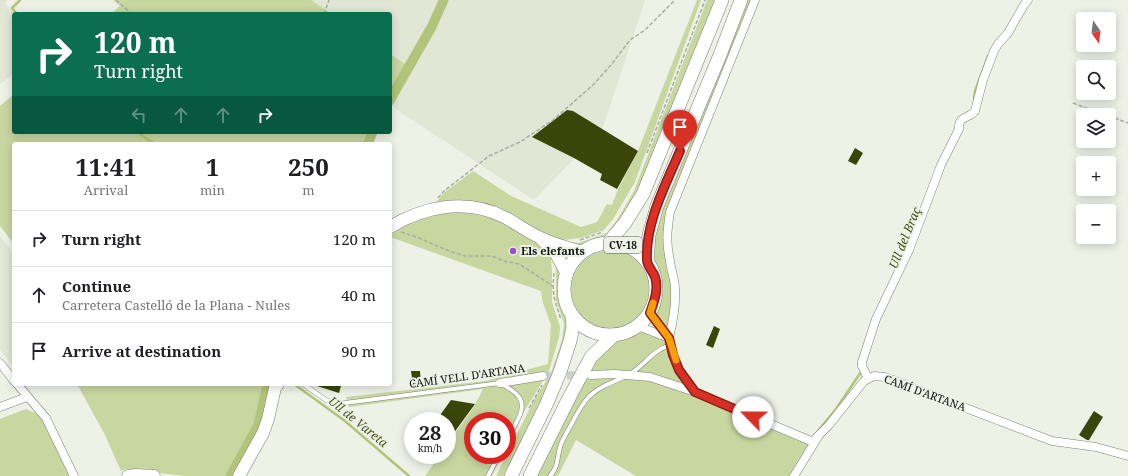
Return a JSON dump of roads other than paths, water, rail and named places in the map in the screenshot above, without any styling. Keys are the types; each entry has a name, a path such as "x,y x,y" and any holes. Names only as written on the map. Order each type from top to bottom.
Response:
{"main road":[{"name":"CV-18","path":"511,476 547,403 560,372 570,342 573,327 572,315 564,295 560,273 573,262 580,246 595,246 625,223 643,194 722,0"},
{"name":"CV-18","path":"647,262 649,235 657,206 720,55 741,0"},
{"name":"CV-18","path":"572,315 583,326 598,334 614,335 627,332 638,326 650,313 656,296 656,290 655,278 647,262 636,251 607,237"},
{"name":"CV-18","path":"530,476 591,357 614,335"}],"street":[{"path":"695,392 679,370 670,342 675,290 666,233 670,212 755,0"},
{"path":"868,378 862,366 862,362 869,340 879,313 909,250 941,165 959,128 958,123 973,114 975,111 983,80 994,51 1008,33 1024,4 1028,0"},
{"path":"394,229 406,217 426,210 444,206 460,206 483,209 504,217 539,237 556,254 560,273"},
{"path":"539,237 580,246"},
{"path":"650,313 670,342"},
{"path":"638,326 670,342"},
{"path":"0,363 12,378"},
{"path":"591,375 615,374 650,377 695,392 811,441 818,436"},
{"name":"CAMÍ D'ARTANA","path":"794,476 818,436 829,425 864,381 874,376 885,377 1052,441 1096,447 1128,456"},
{"name":"CAMÍ VELL D'ARTANA","path":"500,383 543,379"},
{"path":"19,386 46,418 74,476"},
{"path":"239,476 263,433 277,386"},
{"path":"0,407 27,397"},
{"path":"128,476 154,476"}],"lane":[{"path":"550,476 558,465 560,447 579,408 587,397 597,389 627,376 638,368 654,352 670,342"},
{"path":"500,383 519,396 522,406 516,421"},
{"name":"CAMÍ VELL D'ARTANA","path":"306,386 326,400 337,404 500,383"},
{"path":"488,476 494,464"}],"waterway":[{"path":"15,12 12,8 20,0"},
{"path":"392,89 429,24 440,0"},
{"path":"392,97 432,27 444,0"},
{"name":"Ull del Braç","path":"974,99 975,91 988,56"},
{"path":"140,134 152,142"},
{"path":"364,142 367,134"},
{"path":"369,142 372,134"},
{"name":"Ull del Braç","path":"818,431 836,409 861,372"},
{"path":"230,476 258,425 267,386"},
{"name":"Ull de Vareta","path":"297,386 345,421 409,476"}],"tunnel":[{"path":"543,376 584,375"}],"place":[{"name":"Els elefants","path":"513,251"}]}
